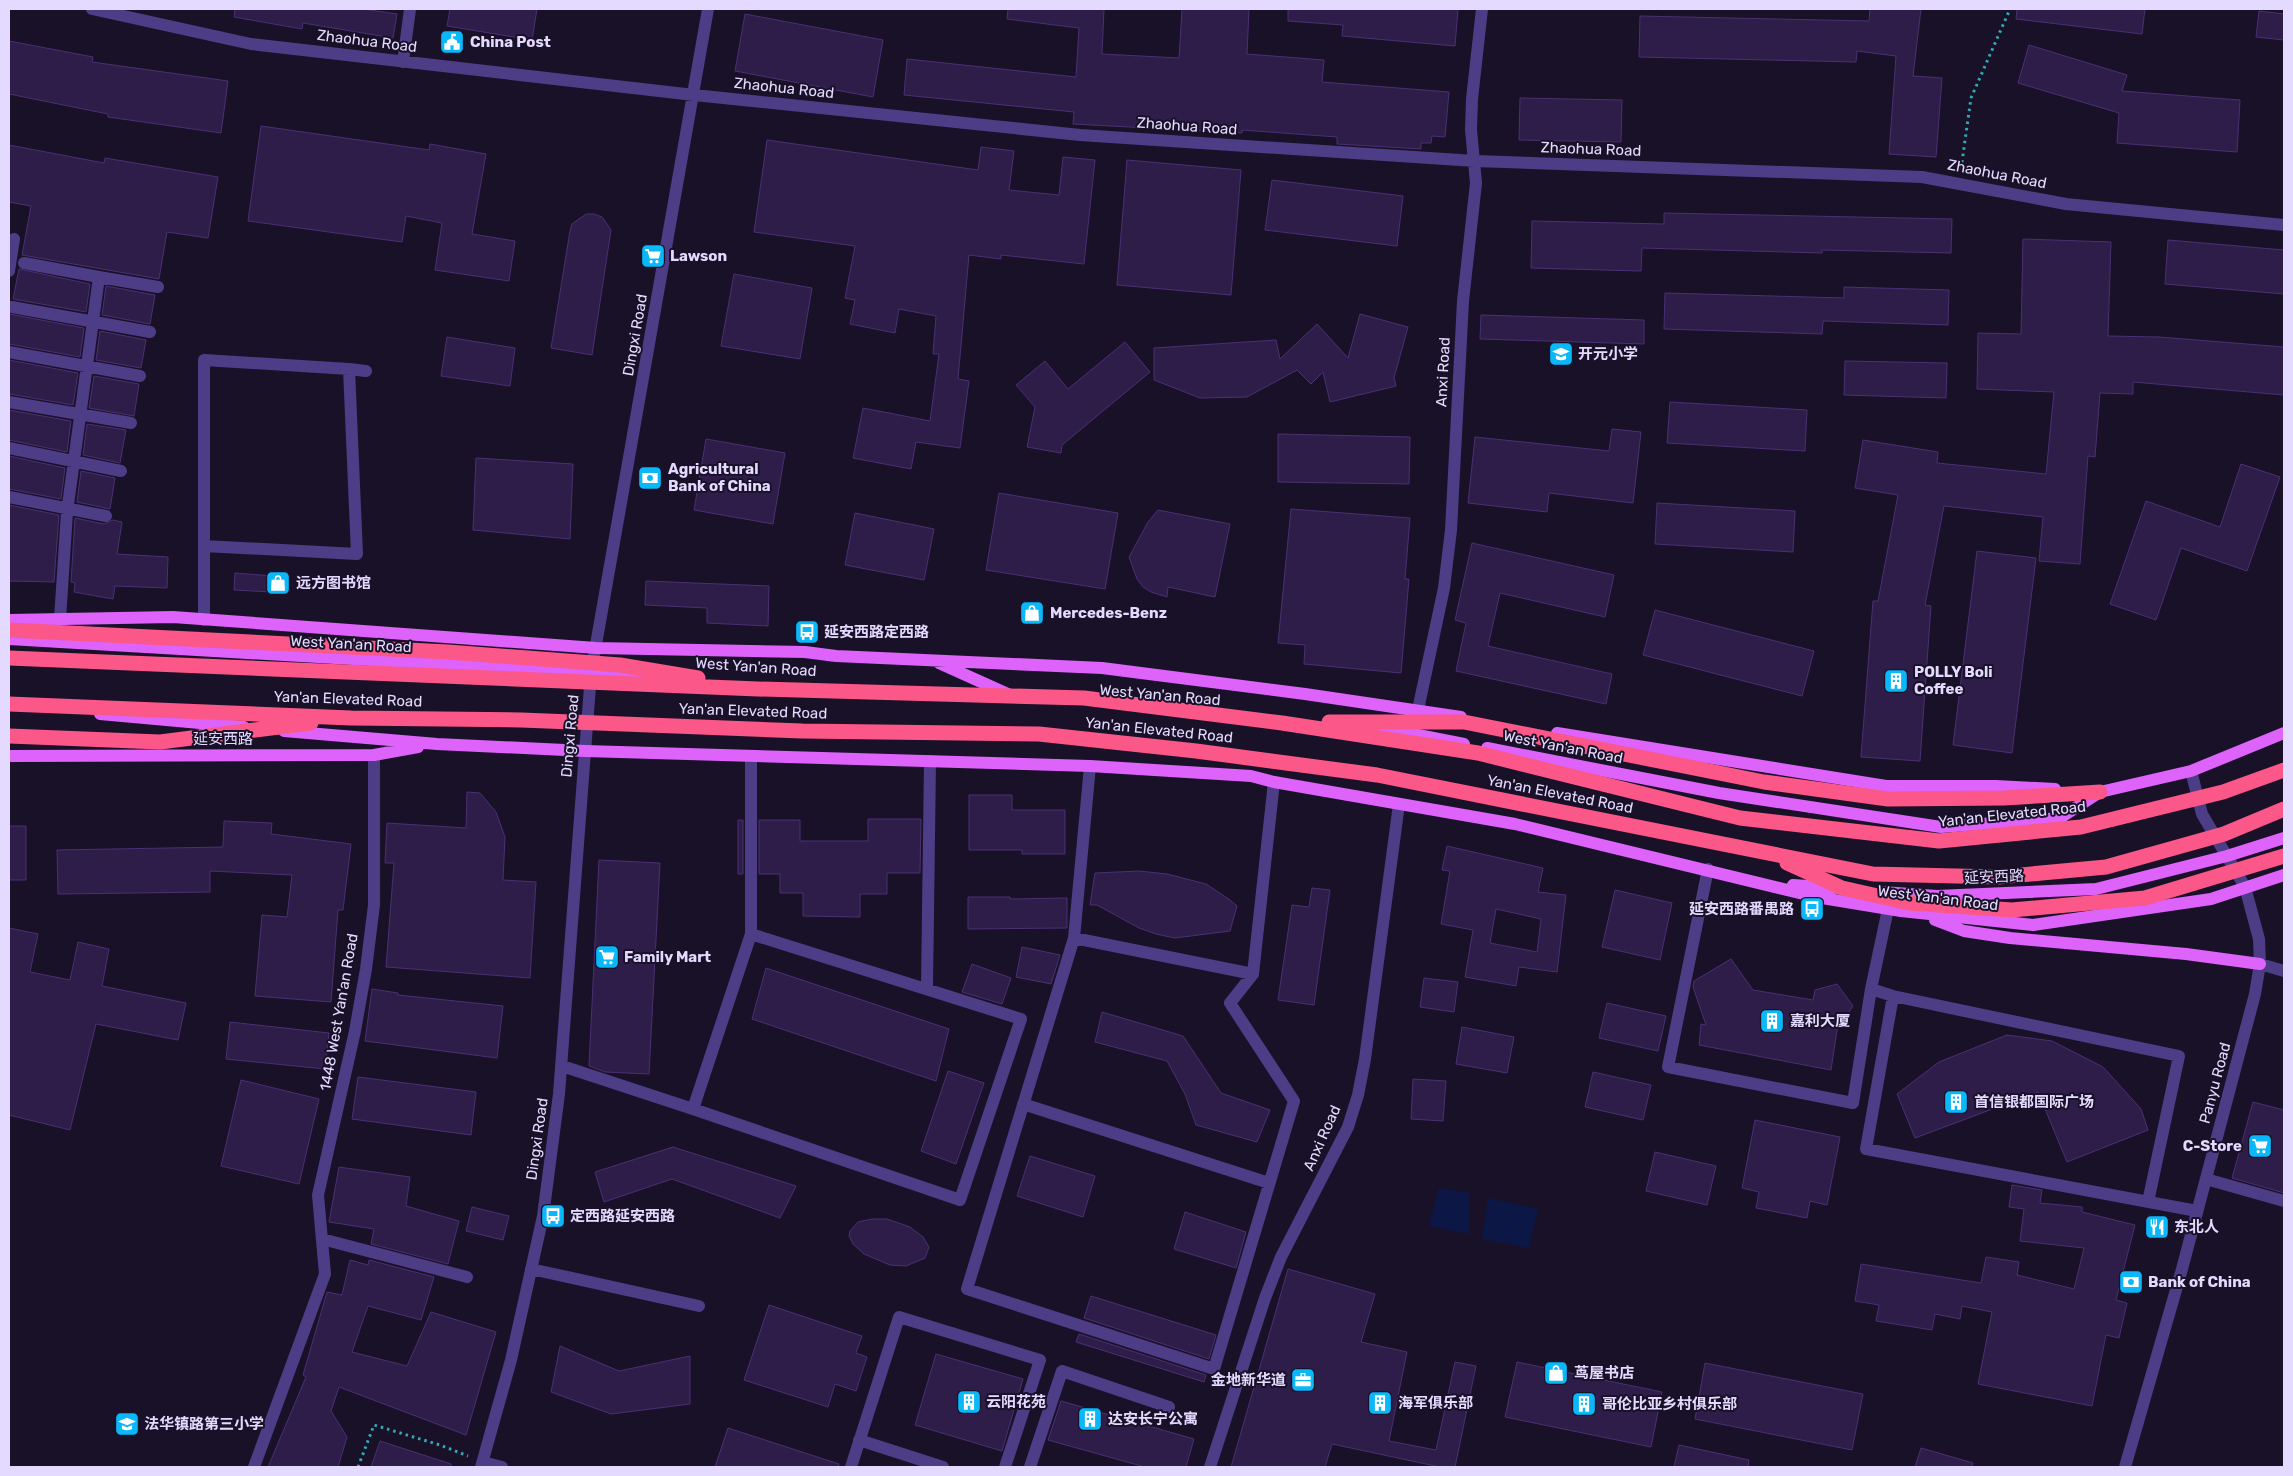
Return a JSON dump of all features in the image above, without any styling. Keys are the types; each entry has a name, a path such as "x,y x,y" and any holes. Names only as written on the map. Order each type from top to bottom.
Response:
{"highway":[{"path":"9,630 438,651 620,664 758,689"},
{"name":"Yan'an Elevated Road","path":"9,658 758,689 1084,698 1282,722 1478,753 1740,818 1938,841 2081,827 2223,792 2284,770"},
{"name":"Yan'an Elevated Road","path":"9,705 351,718 521,720 802,731 1039,734 1196,751 1377,775 1873,874 1998,878 2106,867 2224,834 2284,809"},
{"path":"9,736 160,742 351,718"},
{"path":"1282,722 1464,722 1764,782 1888,799 2004,798 2100,792"},
{"path":"1765,853 1842,888 1909,903 2012,910 2145,898 2284,856"}],"main road":[{"path":"9,620 173,617 596,648 805,652 836,656 1102,668 1418,710 1886,786 1996,786 2100,792"},
{"name":"West Yan'an Road","path":"9,639 591,673 1024,701 1413,734 1719,793 1941,827 2060,818 2100,792 2191,771 2284,733"},
{"path":"933,660 1024,701"},
{"name":"West Yan'an Road","path":"9,705 437,744 585,751 1090,766 1251,776 1274,782 1515,824 1708,869 1816,897 1888,909 2033,925 2212,900 2284,874"},
{"name":"延安西路","path":"9,756 374,755 437,744"},
{"path":"2227,856 2284,838"},
{"name":"延安西路","path":"1758,882 1937,896 2096,889 2227,856"},
{"path":"1919,913 1964,931 2010,938 2186,954 2260,964"}],"street":[{"name":"Zhaohua Road","path":"92,9 251,44 694,95 1080,135 1475,161 1922,177 2066,204 2284,225"},
{"path":"402,62 410,9"},
{"name":"Dingxi Road","path":"482,1465 511,1360 543,1216 562,1066 591,673 708,9"},
{"name":"Anxi Road","path":"1413,734 1444,588 1451,530 1463,301 1474,205 1475,161 1471,130 1472,99 1482,9"},
{"path":"9,271 14,239"},
{"path":"24,264 158,287"},
{"path":"60,619 67,508 99,277"},
{"path":"12,307 150,332"},
{"path":"9,352 140,376"},
{"path":"204,620 204,360 366,371"},
{"path":"204,546 357,554 349,369"},
{"path":"9,402 131,423"},
{"path":"9,448 121,471"},
{"path":"9,498 106,516"},
{"name":"1448 West Yan'an Road","path":"254,1467 325,1274 318,1196 355,1031 366,969 374,905 374,755"},
{"path":"693,1109 751,934 751,756"},
{"path":"927,988 930,761"},
{"path":"1090,766 1074,938 967,1289 1214,1369 1294,1101 1230,1002 1253,974 1274,782"},
{"name":"Panyu Road","path":"2125,1467 2206,1179 2255,994 2260,964 2259,939 2245,887 2202,814 2191,771"},
{"name":"Anxi Road","path":"1210,1467 1262,1307 1278,1265 1348,1127 1358,1095 1366,1049 1399,804"},
{"path":"1708,869 1668,1067 1853,1103 1872,989 1888,909"},
{"path":"562,1066 960,1200 1021,1019 751,934"},
{"path":"1074,938 1253,974"},
{"path":"2260,964 2284,970"},
{"path":"1872,989 1893,996 2179,1056 2148,1202"},
{"path":"1893,996 1866,1149 2197,1211"},
{"path":"1023,1104 1269,1183"},
{"path":"2206,1179 2284,1201"},
{"path":"322,1239 466,1277"},
{"path":"532,1269 699,1306"},
{"path":"851,1467 899,1317 1040,1360 1005,1467"},
{"path":"1030,1467 1062,1371 1170,1407"},
{"path":"859,1440 943,1467"},
{"path":"482,1465 502,1467"}],"path":[{"path":"1960,184 1971,98 2010,9"},
{"path":"358,1467 374,1425 440,1445 482,1465"}],"shaded area":[{"path":"1439,1188 1469,1193 1470,1234 1429,1226"},
{"path":"1488,1198 1538,1209 1529,1248 1482,1239"}],"building":[{"path":"235,9 363,9 397,14 393,38 303,23 302,29 234,17"},
{"path":"450,9 537,9 532,40 447,26"},
{"path":"1008,9 1104,9 1102,54 1179,58 1182,9 1249,9 1247,54 1324,60 1322,82 1449,92 1445,137 1432,136 1431,143 1421,143 1421,149 1337,144 1337,137 1242,130 1242,133 1073,124 1074,112 904,95 907,59 1076,77 1079,28 1007,19"},
{"path":"1288,9 1458,9 1455,46 1342,36 1343,25 1288,21"},
{"path":"1870,9 1921,9 1913,76 1942,78 1936,157 1889,154 1896,56 1857,51 1856,62 1639,57 1640,16 1869,21"},
{"path":"2017,9 2145,9 2142,34 2016,19"},
{"path":"2259,11 2284,14 2284,40 2256,37"},
{"path":"745,14 883,40 873,97 735,71"},
{"path":"9,41 93,57 92,62 228,81 221,133 108,117 108,114 9,94"},
{"path":"2029,45 2127,75 2122,91 2240,100 2237,152 2117,143 2119,113 2018,83"},
{"path":"1520,98 1622,100 1621,142 1519,140"},
{"path":"261,126 429,150 430,144 486,154 472,234 515,241 509,281 435,270 442,223 406,216 402,242 248,221"},
{"path":"767,140 978,170 981,147 1014,151 1009,190 1059,195 1063,157 1095,160 1084,264 1001,255 1001,259 969,255 958,379 969,381 960,448 916,442 911,469 853,458 863,408 930,421 939,354 933,354 936,316 899,309 895,333 850,324 855,300 845,298 855,246 754,232"},
{"path":"9,145 104,163 105,158 218,177 208,238 167,232 159,279 22,255 31,206 9,202"},
{"path":"1127,160 1241,170 1231,295 1117,285"},
{"path":"1272,180 1403,196 1397,246 1265,230"},
{"path":"1664,213 1952,219 1951,253 1822,250 1822,253 1642,248 1641,271 1531,268 1532,221 1664,224"},
{"path":"586,214 602,217 611,230 592,355 551,348 570,231 572,224"},
{"path":"2023,239 2111,242 2108,336 2159,337 2284,347 2284,395 2133,382 2133,394 2100,393 2095,457 2088,456 2080,564 2039,561 2043,517 1944,506 1925,605 1931,606 1920,761 1861,757 1873,601 1878,601 1898,495 1855,488 1863,440 1938,452 1937,463 2046,474 2054,392 1977,389 1978,333 2021,334"},
{"path":"2168,240 2284,250 2284,294 2165,284"},
{"path":"19,269 90,284 86,312 13,299"},
{"path":"734,274 812,288 800,359 721,346"},
{"path":"106,286 155,295 150,324 102,315"},
{"path":"1844,287 1949,290 1948,325 1823,321 1822,334 1664,329 1665,293 1844,298"},
{"path":"9,314 84,328 80,357 9,344"},
{"path":"1360,314 1408,327 1394,378 1396,386 1330,402 1323,372 1311,384 1297,370 1247,397 1200,398 1154,380 1154,348 1276,340 1280,359 1317,324 1348,358"},
{"path":"1481,315 1644,320 1644,344 1480,339"},
{"path":"100,331 146,340 141,368 96,360"},
{"path":"447,337 515,348 510,386 441,376"},
{"path":"1125,342 1150,372 1062,445 1061,453 1027,447 1035,407 1016,385 1045,361 1068,389"},
{"path":"9,360 78,373 73,405 9,394"},
{"path":"1845,361 1947,363 1946,398 1844,395"},
{"path":"94,376 139,384 134,416 89,408"},
{"path":"1670,402 1807,410 1805,451 1667,443"},
{"path":"9,410 71,421 67,452 9,440"},
{"path":"87,424 126,430 120,463 83,455"},
{"path":"1612,429 1641,432 1633,503 1549,493 1547,512 1468,503 1475,437 1609,451"},
{"path":"1278,434 1410,437 1409,484 1278,482"},
{"path":"706,439 785,453 773,524 694,510"},
{"path":"9,456 65,468 61,499 9,489"},
{"path":"476,458 573,464 570,539 473,530"},
{"path":"2241,464 2280,477 2247,571 2181,548 2156,620 2110,604 2146,501 2220,527"},
{"path":"81,471 115,478 110,509 77,502"},
{"path":"999,493 1118,513 1105,589 986,570"},
{"path":"1657,503 1795,511 1793,552 1655,544"},
{"path":"9,505 59,515 54,582 9,581"},
{"path":"1291,509 1410,518 1405,579 1409,579 1401,673 1304,664 1305,645 1278,643"},
{"path":"1158,510 1230,524 1215,597 1168,587 1167,597 1151,592 1143,587 1137,579 1129,557 1148,522"},
{"path":"855,513 934,529 924,580 845,565"},
{"path":"75,518 104,524 113,520 122,522 117,554 168,557 167,588 115,586 113,599 74,592 75,583 71,582"},
{"path":"1472,543 1614,575 1605,617 1500,593 1488,646 1612,674 1606,704 1456,671 1466,623 1455,620"},
{"path":"1977,551 2036,558 2012,753 1953,745"},
{"path":"235,573 273,576 271,592 234,590"},
{"path":"646,581 769,586 768,626 707,623 707,608 645,605"},
{"path":"1655,610 1814,651 1802,696 1643,655"},
{"path":"467,792 480,793 496,812 505,837 503,880 536,882 530,978 386,967 394,863 385,863 387,823 466,828"},
{"path":"969,795 1012,795 1012,810 1065,810 1065,854 1022,854 1022,850 969,850"},
{"path":"868,819 921,819 920,873 887,873 887,894 860,894 860,917 803,916 803,893 780,893 780,874 759,874 759,820 800,820 800,841 868,841"},
{"path":"738,820 743,820 743,874 738,874"},
{"path":"224,821 272,823 271,834 351,844 343,910 338,910 331,1002 255,996 262,915 287,917 292,875 210,871 210,892 58,894 57,850 223,847"},
{"path":"9,826 26,826 26,880 9,880"},
{"path":"1447,846 1543,868 1538,892 1566,895 1557,972 1519,967 1516,986 1465,977 1473,930 1441,924 1450,871 1442,870","holes":["1496,909 1541,919 1537,952 1490,943"]},
{"path":"599,860 660,863 649,1074 605,1072 589,1066"},
{"path":"1139,871 1167,874 1206,884 1237,906 1230,931 1175,938 1139,928 1097,905 1090,905 1095,873"},
{"path":"1312,888 1330,890 1314,1005 1278,1000 1292,905 1309,907"},
{"path":"1615,890 1672,903 1660,960 1602,947"},
{"path":"968,897 1010,897 1010,899 1067,898 1067,928 968,929"},
{"path":"9,928 38,934 30,972 70,980 78,942 109,949 102,986 186,1003 178,1040 96,1024 70,1130 9,1115"},
{"path":"1022,947 1060,955 1051,984 1016,977"},
{"name":"嘉利大厦","path":"1731,959 1753,990 1813,1000 1815,990 1837,984 1853,1006 1837,1030 1831,1070 1699,1045 1701,1024 1706,1025 1693,987 1694,981"},
{"path":"972,964 1011,978 1002,1004 962,992"},
{"path":"766,968 949,1029 936,1081 752,1019"},
{"path":"1424,978 1458,982 1454,1012 1420,1007"},
{"path":"372,989 398,993 398,995 503,1006 497,1058 365,1041"},
{"path":"1607,1003 1666,1016 1658,1051 1599,1038"},
{"path":"1102,1012 1183,1036 1221,1093 1270,1110 1257,1142 1196,1125 1185,1094 1167,1061 1095,1042"},
{"path":"230,1022 329,1033 325,1069 226,1059"},
{"path":"1462,1027 1514,1037 1507,1073 1456,1064"},
{"name":"首信银都国际广场","path":"2007,1035 2052,1041 2103,1067 2141,1109 2148,1130 2067,1162 2038,1092 1915,1138 1897,1094 1939,1062"},
{"path":"948,1071 984,1083 956,1164 921,1151"},
{"path":"1593,1072 1651,1085 1643,1120 1585,1107"},
{"path":"358,1077 476,1092 471,1135 352,1119"},
{"path":"1413,1079 1446,1081 1443,1121 1411,1119"},
{"path":"241,1080 319,1099 299,1184 221,1166"},
{"path":"2253,1102 2284,1110 2284,1193 2232,1178"},
{"path":"1755,1120 1840,1137 1827,1205 1810,1201 1807,1218 1756,1208 1759,1192 1742,1188"},
{"path":"673,1147 796,1186 780,1218 672,1179 604,1202 595,1172"},
{"path":"1655,1152 1716,1166 1707,1205 1646,1191"},
{"path":"1030,1156 1095,1176 1083,1217 1017,1196"},
{"path":"339,1167 410,1177 406,1206 459,1221 448,1264 371,1244 374,1229 329,1222"},
{"path":"2012,1185 2042,1190 2040,1203 2082,1207 2082,1212 2135,1225 2116,1300 2127,1303 2119,1338 2106,1335 2092,1406 1978,1384 1992,1312 1962,1306 1960,1319 1935,1314 1932,1330 1876,1321 1879,1305 1855,1301 1861,1264 1981,1283 1986,1257 2019,1262 2017,1275 2074,1289 2084,1248 2020,1241 2024,1209 2009,1207"},
{"path":"472,1207 509,1216 503,1240 466,1231"},
{"path":"1185,1212 1246,1232 1236,1268 1174,1249"},
{"path":"872,1219 887,1219 910,1227 923,1237 929,1247 925,1258 906,1266 890,1265 864,1254 853,1244 849,1236 850,1231 858,1222"},
{"path":"350,1260 368,1265 369,1260 434,1277 421,1320 368,1306 352,1352 407,1366 431,1312 496,1332 466,1435 339,1387 331,1411 347,1437 338,1467 268,1467 306,1377 303,1375 327,1292 342,1295"},
{"name":"金地新华道","path":"1288,1269 1375,1294 1361,1342 1407,1352 1389,1441 1436,1450 1455,1362 1476,1366 1455,1467 1440,1467 1332,1444 1325,1467 1231,1467"},
{"path":"1091,1296 1216,1335 1209,1359 1084,1318"},
{"path":"769,1305 862,1336 856,1353 867,1357 856,1391 835,1384 828,1407 744,1380"},
{"path":"1079,1334 1206,1375 1204,1382 1076,1342"},
{"path":"560,1346 619,1371 690,1356 690,1404 611,1414 551,1392"},
{"name":"云阳花苑","path":"936,1354 1023,1379 1002,1451 915,1425"},
{"name":"哥伦比亚乡村俱乐部","path":"1517,1362 1662,1392 1651,1447 1505,1417"},
{"path":"1705,1363 1863,1394 1852,1450 1695,1419"},
{"name":"达安长宁公寓","path":"1061,1401 1194,1439 1186,1467 1145,1467 1048,1440"},
{"path":"728,1428 839,1464 838,1467 715,1467"},
{"path":"380,1441 451,1464 451,1467 371,1467"},
{"path":"1679,1445 1749,1460 1748,1467 1674,1467"},
{"path":"1921,1448 1973,1463 1972,1467 1915,1467"}],"place":[{"name":"China Post","path":"452,42"},
{"name":"Lawson","path":"653,256"},
{"name":"开元小学","path":"1561,354"},
{"name":"Agricultural Bank of China","path":"650,478"},
{"name":"远方图书馆","path":"278,583"},
{"name":"Mercedes-Benz","path":"1032,613"},
{"name":"延安西路定西路","path":"807,632"},
{"name":"POLLY Boli Coffee","path":"1896,681"},
{"name":"延安西路番禺路","path":"1812,909"},
{"name":"Family Mart","path":"607,957"},
{"name":"嘉利大厦","path":"1772,1021"},
{"name":"首信银都国际广场","path":"1956,1102"},
{"name":"C-Store","path":"2260,1146"},
{"name":"定西路延安西路","path":"553,1216"},
{"name":"东北人","path":"2157,1227"},
{"name":"Bank of China","path":"2131,1282"},
{"name":"茑屋书店","path":"1556,1373"},
{"name":"金地新华道","path":"1303,1380"},
{"name":"云阳花苑","path":"969,1402"},
{"name":"海军俱乐部","path":"1380,1403"},
{"name":"哥伦比亚乡村俱乐部","path":"1584,1404"},
{"name":"达安长宁公寓","path":"1090,1419"},
{"name":"法华镇路第三小学","path":"127,1424"}]}
